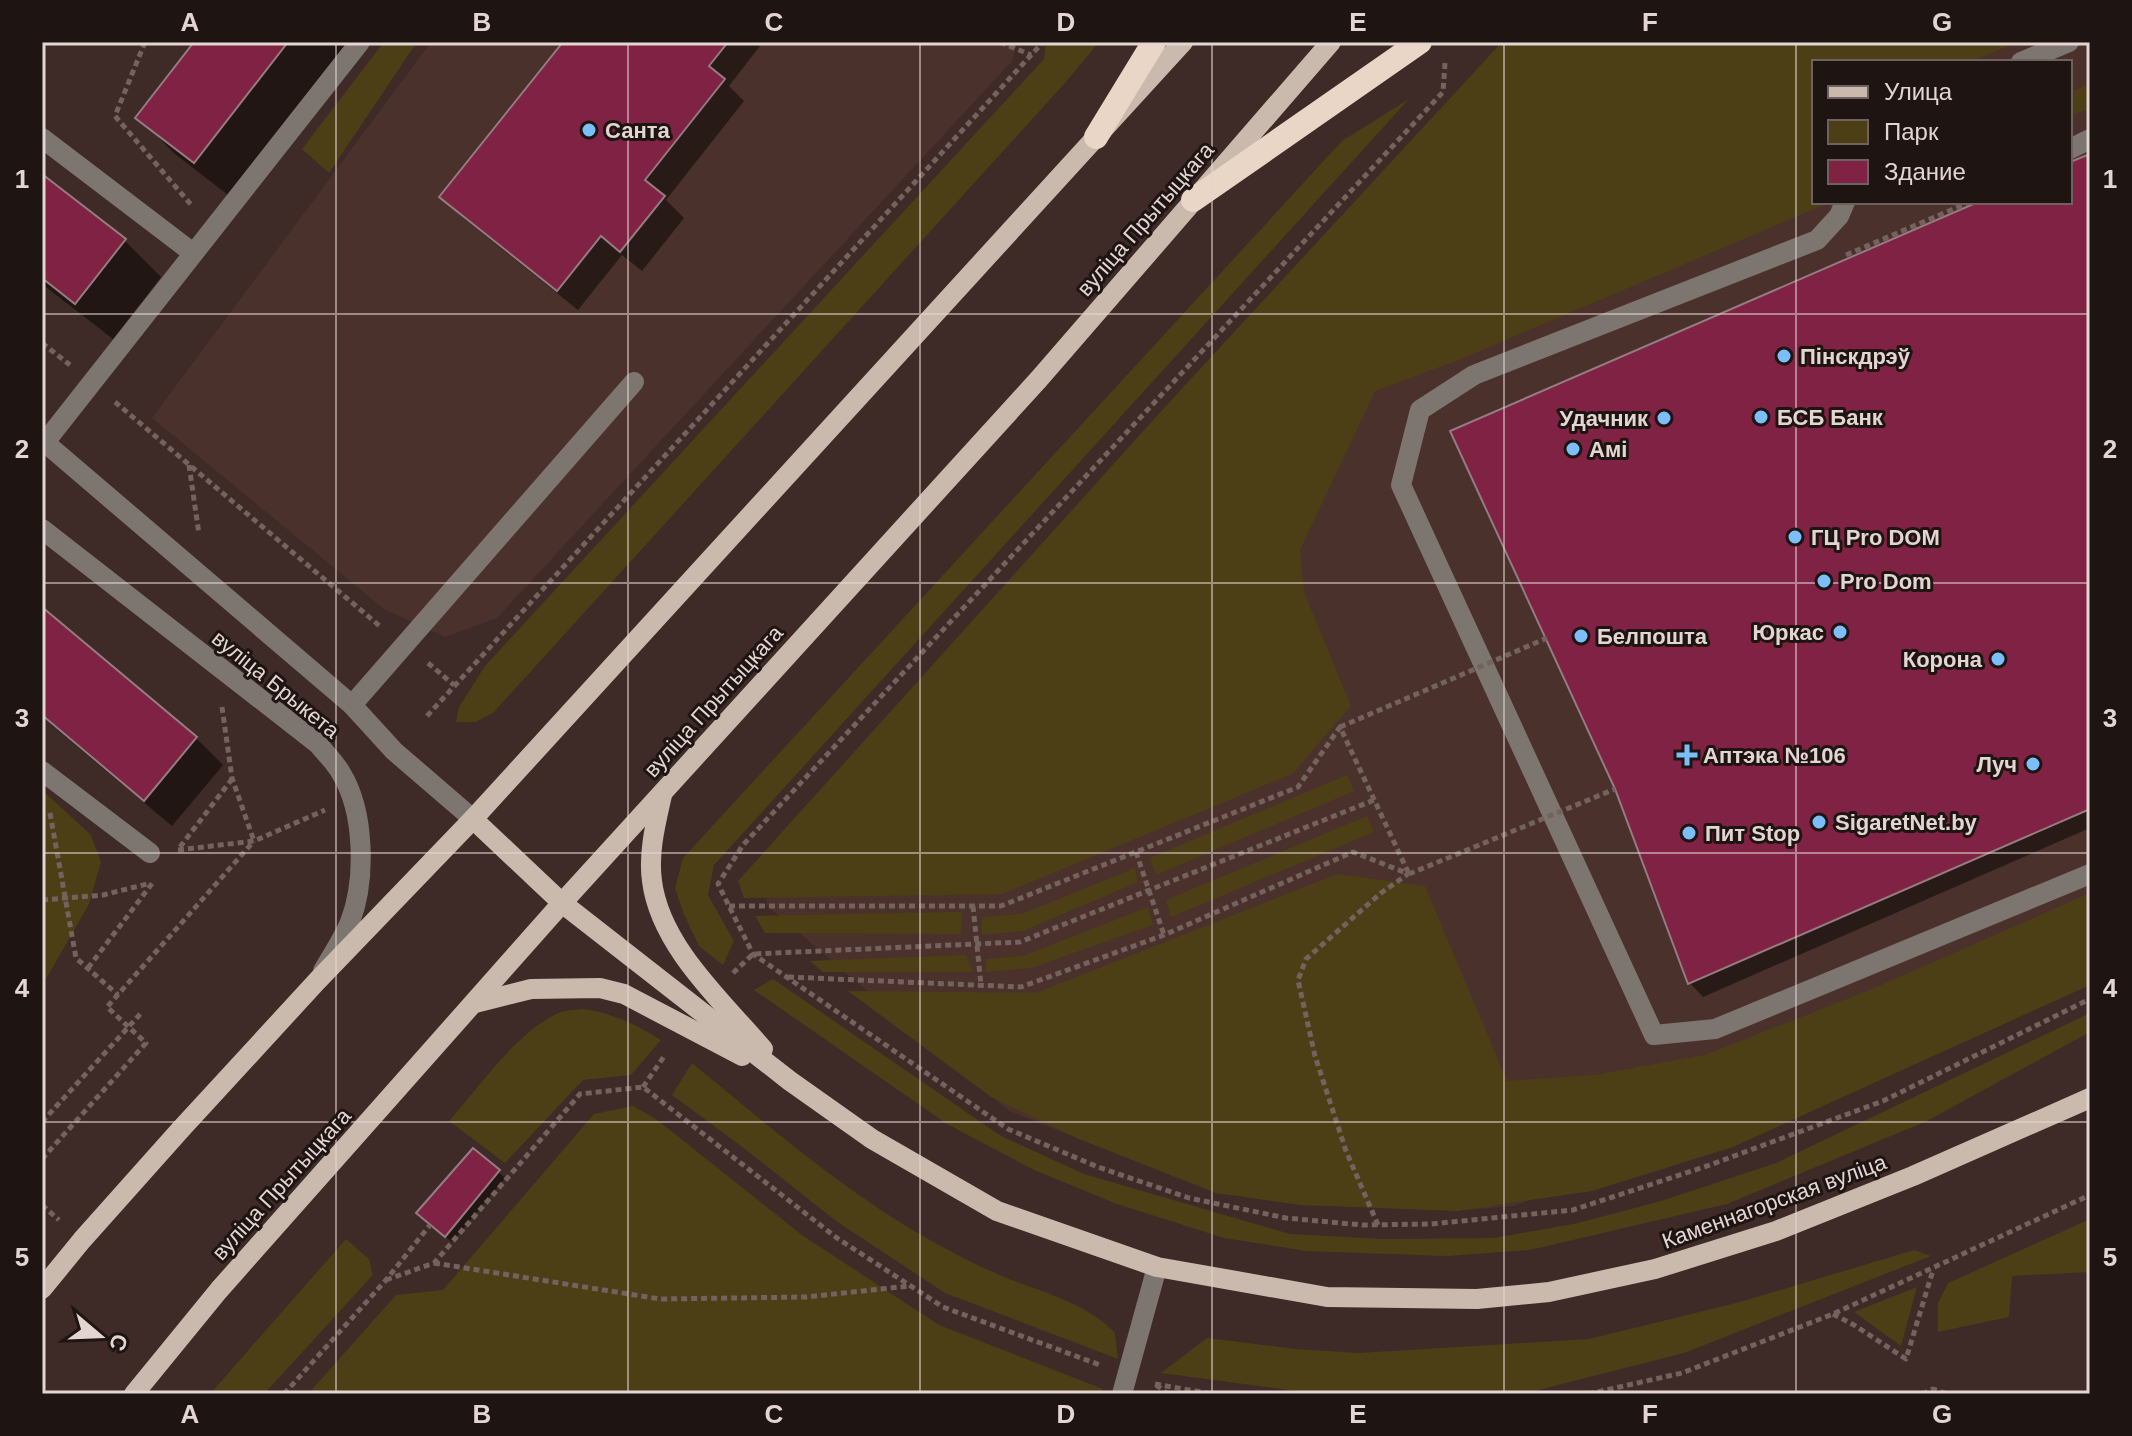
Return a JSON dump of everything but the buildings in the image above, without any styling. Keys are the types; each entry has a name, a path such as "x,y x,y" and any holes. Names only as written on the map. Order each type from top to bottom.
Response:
{"highway":[{"path":"1096,137 1154,42"},
{"path":"1193,200 1420,42"}],"main road":[{"path":"42,1289 92,1228 318,980 473,819 1183,42"},
{"name":"вуліца Прытыцкага","path":"134,1394 219,1290 562,903 1039,379 1331,42"},
{"path":"663,791 652,849 651,880 670,936 689,963 790,1081"},
{"path":"473,819 562,903 790,1081"},
{"path":"475,1003 531,989 600,988 624,994 790,1081"},
{"name":"Каменнагорская вуліца","path":"790,1081 872,1139 997,1211 1157,1267 1327,1297 1477,1299 1549,1292 1655,1269 1776,1231 1913,1176 2090,1098"}],"street":[{"path":"43,443 360,42"},
{"path":"2026,60 2069,42"},
{"path":"42,138 193,253"},
{"path":"2072,148 2090,139"},
{"path":"1844,204 1839,216 1817,240 1474,375 1420,410 1401,485 1654,1035 1715,1029 2090,874"},
{"path":"352,705 634,382"},
{"name":"вуліца Брыкета","path":"43,443 352,705 394,751 473,819"},
{"name":"вуліца Брыкета","path":"42,529 318,744 341,772 359,820 360,872 350,921 318,980"},
{"path":"42,771 150,853"},
{"path":"1125,1385 1157,1267"}],"path":[{"path":"145,42 115,116 213,229"},
{"path":"1000,42 1031,55"},
{"path":"427,716 1043,42"},
{"path":"1446,55 1443,92 743,845 718,884 753,954 1021,1135 1098,1167 1189,1198 1286,1218 1378,1225 1431,1224 1573,1210 1707,1166 1883,1101 2090,999"},
{"path":"42,343 389,633"},
{"path":"728,906 1001,906 1298,787 1340,727 1547,638"},
{"path":"418,655 454,685"},
{"path":"1340,727 1409,874"},
{"path":"42,771 76,958 118,995"},
{"path":"232,778 254,841"},
{"path":"1378,1225 1346,1151 1315,1056 1298,980 1306,959 1381,893 1409,874 1615,789"},
{"path":"727,979 753,954 1020,942 1374,800"},
{"path":"177,850 254,841 326,810"},
{"path":"42,1159 146,1043 107,1007 254,841"},
{"path":"1136,852 1164,935"},
{"path":"787,977 1021,987 1164,935 1353,852 1409,874"},
{"path":"42,900 103,895 153,883"},
{"path":"973,906 981,985"},
{"path":"42,1122 143,1011"},
{"path":"643,1087 665,1055"},
{"path":"434,1263 580,1094 643,1087 837,1238 943,1307 1125,1385"},
{"path":"1588,1394 1682,1373 1833,1314 2090,1195"},
{"path":"284,1394 386,1280 430,1225"},
{"path":"386,1280 434,1263 660,1299 806,1297 910,1286"},
{"path":"1833,1314 1906,1359 1933,1269"},
{"path":"1168,1394 1153,1384 1213,1394"},
{"path":"1922,1394 1933,1389 1948,1394"}],"shaded area":[{"path":"431,42 1017,42 1012,61 497,618 445,637 384,609 152,418"},
{"path":"1841,42 2090,42 2090,955 1515,1206 1457,1211 1217,1194 1009,1111 766,905 775,852 1490,71"}],"green space":[{"path":"384,42 417,42 329,173 302,149"},
{"path":"1046,42 1099,42 493,713 475,722 456,722 459,707 485,666 1044,59"},
{"path":"1502,42 2018,42 1975,60 1812,60 1812,204 1826,204 1461,359 1375,391 1300,550 1304,592 1351,706 1292,774 1002,894 744,898 738,881 1164,408"},
{"path":"2090,84 2090,108 2072,115 2072,91"},
{"path":"1409,99 714,865 708,895 734,941 723,965 699,946 675,888 683,858 1342,141"},
{"path":"1347,775 1354,791 1156,875 1150,858"},
{"path":"42,790 91,835 101,862 89,904 42,986"},
{"path":"1367,816 1374,832 1171,917 1166,900"},
{"path":"1135,868 1138,882 1023,931 982,935 982,917 1022,914"},
{"path":"1337,874 1425,886 1507,1081 1594,1075 1705,1055 1872,989 2090,893 2090,985 1733,1147 1592,1191 1457,1211 1300,1205 1217,1193 1079,1139 991,1097 848,991 1036,993"},
{"path":"1148,907 1153,925 1031,968 985,972 986,959 1023,956"},
{"path":"962,912 961,934 765,933 755,916"},
{"path":"966,955 973,972 823,972 810,961"},
{"path":"773,979 1001,1136 1084,1174 1290,1234 1382,1239 1494,1238 1578,1223 1661,1201 1776,1163 2090,1013 2090,1032 1927,1121 1727,1204 1530,1250 1447,1256 1306,1251 1224,1238 1117,1204 1034,1170 947,1124 754,990"},
{"path":"584,1009 624,1020 661,1040 631,1075 583,1080 505,1163 449,1121 498,1063 539,1024 565,1011"},
{"path":"692,1063 810,1159 904,1225 986,1269 1091,1313 1115,1333 1118,1359 945,1293 836,1221 672,1095"},
{"path":"633,1106 656,1119 802,1235 939,1325 1103,1389 1101,1394 308,1394 396,1295 443,1290 594,1114"},
{"path":"2090,1219 2090,1272 2012,1276 2009,1317 1938,1332 1938,1303 1948,1283"},
{"path":"346,1239 369,1259 373,1275 264,1394 210,1394"},
{"path":"1914,1250 1931,1256 1684,1353 1527,1393 1319,1394 1161,1373 1207,1338 1359,1353 1589,1339 1740,1302"},
{"path":"1917,1287 1901,1346 1854,1312"}],"place":[{"name":"Санта","path":"589,130"},
{"name":"Пінскдрэў","path":"1784,356"},
{"name":"БСБ Банк","path":"1761,417"},
{"name":"Удачник","path":"1664,418"},
{"name":"Амі","path":"1573,449"},
{"name":"ГЦ Pro DOM","path":"1795,537"},
{"name":"Pro Dom","path":"1824,581"},
{"name":"Юркас","path":"1840,632"},
{"name":"Белпошта","path":"1581,636"},
{"name":"Корона","path":"1998,659"},
{"name":"Аптэка №106","path":"1687,755"},
{"name":"Луч","path":"2033,764"},
{"name":"SigaretNet.by","path":"1819,822"},
{"name":"Пит Stop","path":"1689,833"}]}
